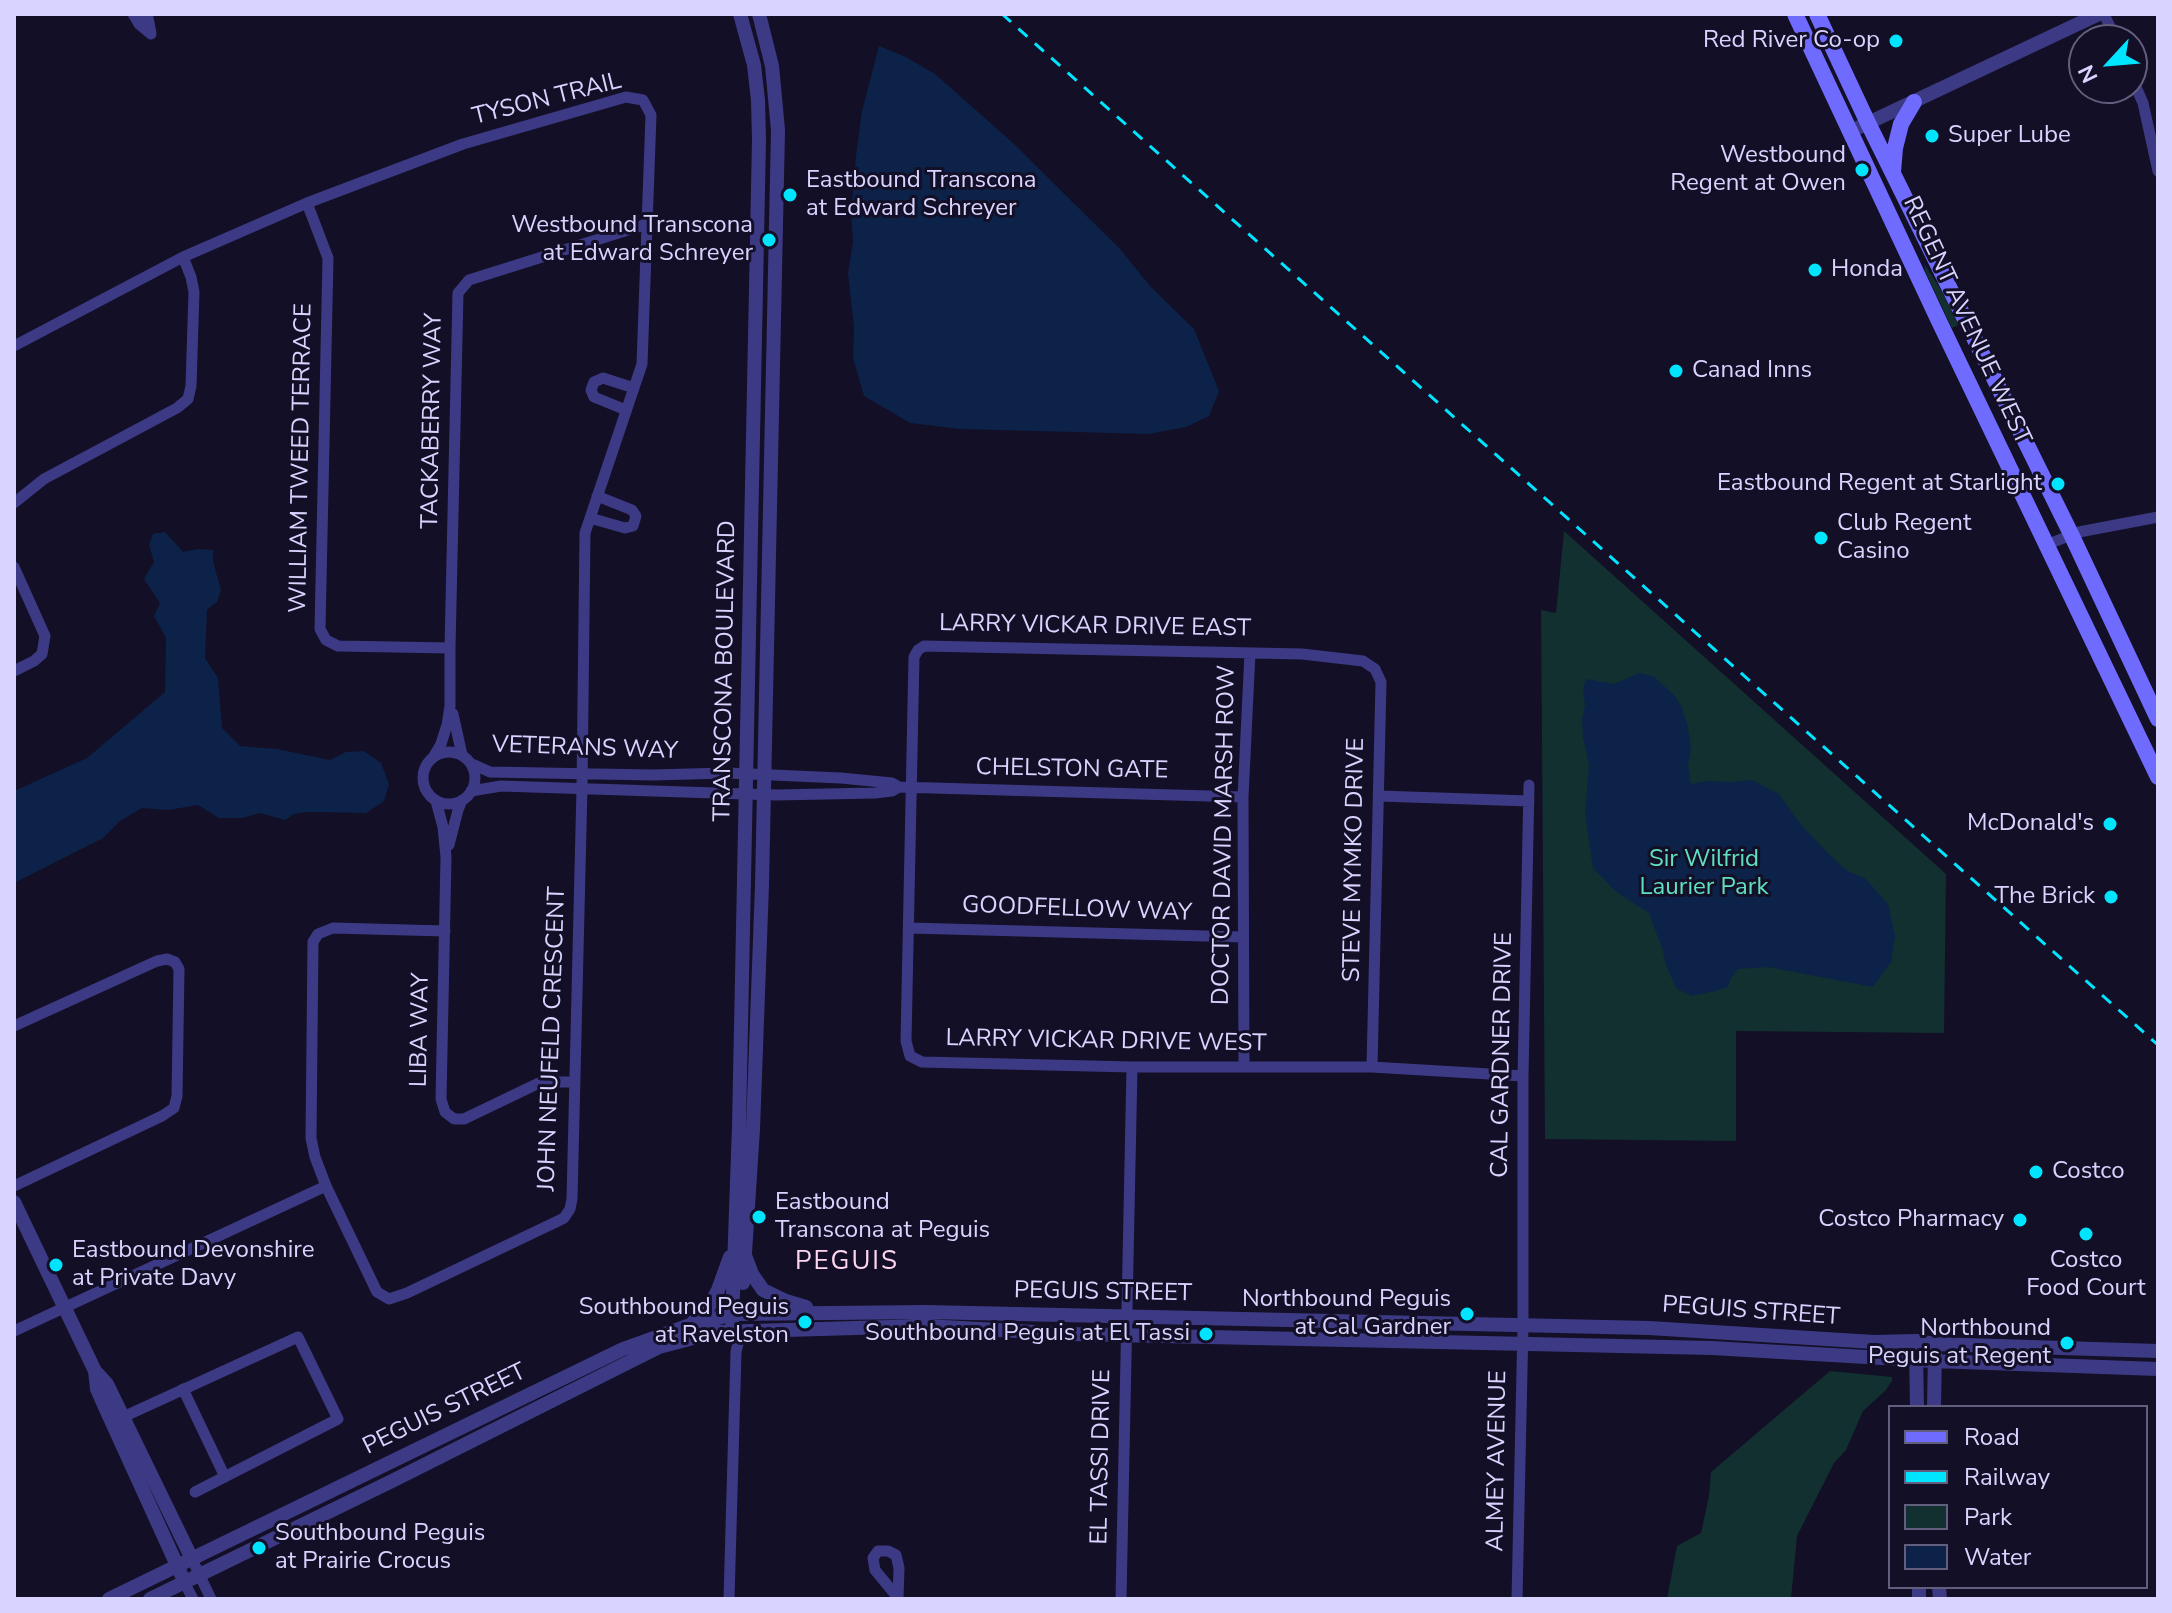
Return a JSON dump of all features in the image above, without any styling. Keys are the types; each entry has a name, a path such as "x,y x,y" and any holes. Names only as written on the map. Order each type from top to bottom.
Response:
{"main road":[{"name":"REGENT AVENUE WEST","path":"1795,14 2158,777"},
{"name":"REGENT AVENUE WEST","path":"1817,14 2158,719"},
{"path":"1893,174 1901,124 1914,102"},
{"path":"2139,738 2158,744"}],"street":[{"path":"133,14 151,34 145,14"},
{"name":"TRANSCONA BOULEVARD","path":"737,1330 735,1241 759,114 754,65 740,14"},
{"name":"TRANSCONA BOULEVARD","path":"737,1313 745,1253 753,1129 764,795 778,130 772,66 759,14"},
{"path":"1851,131 2101,14"},
{"name":"TYSON TRAIL","path":"14,346 183,257 307,203 463,144 626,97 643,100 651,115 642,364 585,533 582,774"},
{"path":"2143,104 2158,171"},
{"name":"WILLIAM TWEED TERRACE","path":"307,203 328,258 320,629 326,640 338,646 450,648"},
{"name":"TACKABERRY WAY","path":"450,706 458,293 469,280 647,224"},
{"path":"14,503 44,479 177,408 188,399 194,292 183,257"},
{"path":"626,410 594,397 591,390 594,382 603,378 634,388"},
{"path":"590,518 625,528 633,526 636,516 632,510 597,496"},
{"path":"2046,545 2071,534 2158,517"},
{"path":"14,567 45,636 42,654 14,671"},
{"name":"LARRY VICKAR DRIVE EAST","path":"905,788 914,657 924,646 1302,654 1363,661"},
{"name":"DOCTOR DAVID MARSH ROW","path":"1244,1066 1243,797 1250,653"},
{"name":"STEVE MYMKO DRIVE","path":"1363,661 1375,669 1381,682 1372,1067"},
{"path":"450,706 462,755"},
{"path":"434,756 448,751 462,755 472,764 475,778 467,796 449,804 436,801 426,791 422,779 425,766 441,744 450,706"},
{"name":"VETERANS WAY","path":"472,764 490,772 746,775"},
{"name":"JOHN NEUFELD CRESCENT","path":"445,931 333,928 315,938 311,1138 326,1186 377,1292 383,1298 395,1298 564,1218 570,1209 582,774"},
{"name":"CHELSTON GATE","path":"746,775 875,781 905,788"},
{"name":"CAL GARDNER DRIVE","path":"1523,1325 1523,1076 1529,785"},
{"name":"VETERANS WAY","path":"467,796 501,786 745,794"},
{"name":"CHELSTON GATE","path":"745,794 875,793 905,788 1243,797"},
{"name":"LARRY VICKAR DRIVE WEST","path":"905,788 910,928 906,1041 910,1056 922,1062 1132,1067 1372,1067 1523,1076"},
{"name":"LIBA WAY","path":"446,857 458,810 467,796"},
{"path":"1379,796 1529,801"},
{"name":"LIBA WAY","path":"436,801 446,857 441,1099 445,1112 454,1119 464,1119 541,1082 573,1082"},
{"name":"GOODFELLOW WAY","path":"910,928 1242,937"},
{"path":"14,1026 157,961 167,959 175,962 179,969 177,1096 174,1108 14,1186"},
{"name":"EL TASSI DRIVE","path":"1121,1599 1132,1067"},
{"path":"14,1331 326,1186"},
{"path":"14,1202 95,1371 107,1384 211,1599"},
{"path":"687,1326 706,1312 718,1290 735,1241"},
{"path":"745,1253 752,1274 763,1290 818,1311"},
{"name":"PEGUIS STREET","path":"109,1599 623,1349 687,1326 737,1313 818,1311 1126,1315 1523,1325 1697,1330 1874,1342 2158,1351"},
{"name":"ALMEY AVENUE","path":"1517,1599 1523,1325"},
{"name":"PEGUIS STREET","path":"150,1599 659,1347 716,1332 925,1326 1127,1335 1697,1347 1934,1361 2158,1369"},
{"path":"729,1599 737,1330"},
{"path":"123,1417 298,1337 338,1419 195,1492"},
{"path":"1916,1341 1917,1405"},
{"path":"1934,1405 1935,1344"},
{"path":"95,1371 97,1389 193,1599"},
{"path":"183,1389 225,1477"}],"green space":[{"path":"1925,265 1958,325 1952,328 1925,271"},
{"name":"Sir Wilfrid Laurier Park","path":"1564,531 1946,874 1944,1033 1736,1031 1736,1141 1545,1139 1541,610 1556,613"},
{"path":"1830,1371 1892,1377 1892,1381 1863,1411 1846,1450 1834,1463 1797,1536 1791,1599 1667,1599 1677,1546 1701,1533 1711,1472"}],"water":[{"path":"879,46 935,74 1013,143 1120,249 1151,287 1194,329 1219,391 1209,416 1186,427 1149,434 960,429 910,423 864,396 853,358 854,328 848,273 862,111"},
{"path":"165,532 183,552 213,550 221,590 217,602 207,610 205,658 218,678 222,728 240,746 277,749 330,760 346,752 364,751 381,763 389,784 384,801 366,813 309,812 294,814 285,820 260,813 242,818 219,818 198,805 168,810 142,808 120,821 103,838 14,883 14,791 87,758 165,692 166,638 154,616 160,603 144,579 154,562 149,545 153,534"},
{"path":"1639,673 1653,676 1675,696 1681,706 1691,748 1688,766 1691,784 1752,780 1779,794 1802,826 1829,854 1846,870 1866,879 1888,904 1895,936 1891,962 1873,987 1768,967 1738,969 1728,987 1716,991 1691,996 1676,988 1649,913 1615,891 1593,868 1585,814 1589,765 1582,719 1586,679 1614,684"}],"railway":[{"path":"1002,14 2158,1045"}],"place":[{"name":"Red River Co-op","path":"1896,41"},
{"name":"Super Lube","path":"1932,136"},
{"name":"Westbound Regent at Owen","path":"1862,170"},
{"name":"Eastbound Transcona at Edward Schreyer","path":"790,195"},
{"name":"Westbound Transcona at Edward Schreyer","path":"769,240"},
{"name":"Honda","path":"1815,270"},
{"name":"Canad Inns","path":"1676,371"},
{"name":"Eastbound Regent at Starlight","path":"2058,484"},
{"name":"Club Regent Casino","path":"1821,538"},
{"name":"McDonald's","path":"2110,824"},
{"name":"The Brick","path":"2111,897"},
{"name":"Costco","path":"2036,1172"},
{"name":"Eastbound Transcona at Peguis","path":"759,1217"},
{"name":"Costco Pharmacy","path":"2020,1220"},
{"name":"Costco Food Court","path":"2086,1234"},
{"name":"Eastbound Devonshire at Private Davy","path":"56,1265"},
{"name":"Northbound Peguis at Cal Gardner","path":"1467,1314"},
{"name":"Southbound Peguis at Ravelston","path":"805,1322"},
{"name":"Southbound Peguis at El Tassi","path":"1206,1334"},
{"name":"Northbound Peguis at Regent","path":"2067,1343"},
{"name":"Southbound Peguis at Prairie Crocus","path":"259,1548"}],"district":[{"name":"PEGUIS","path":"847,1263"}]}
